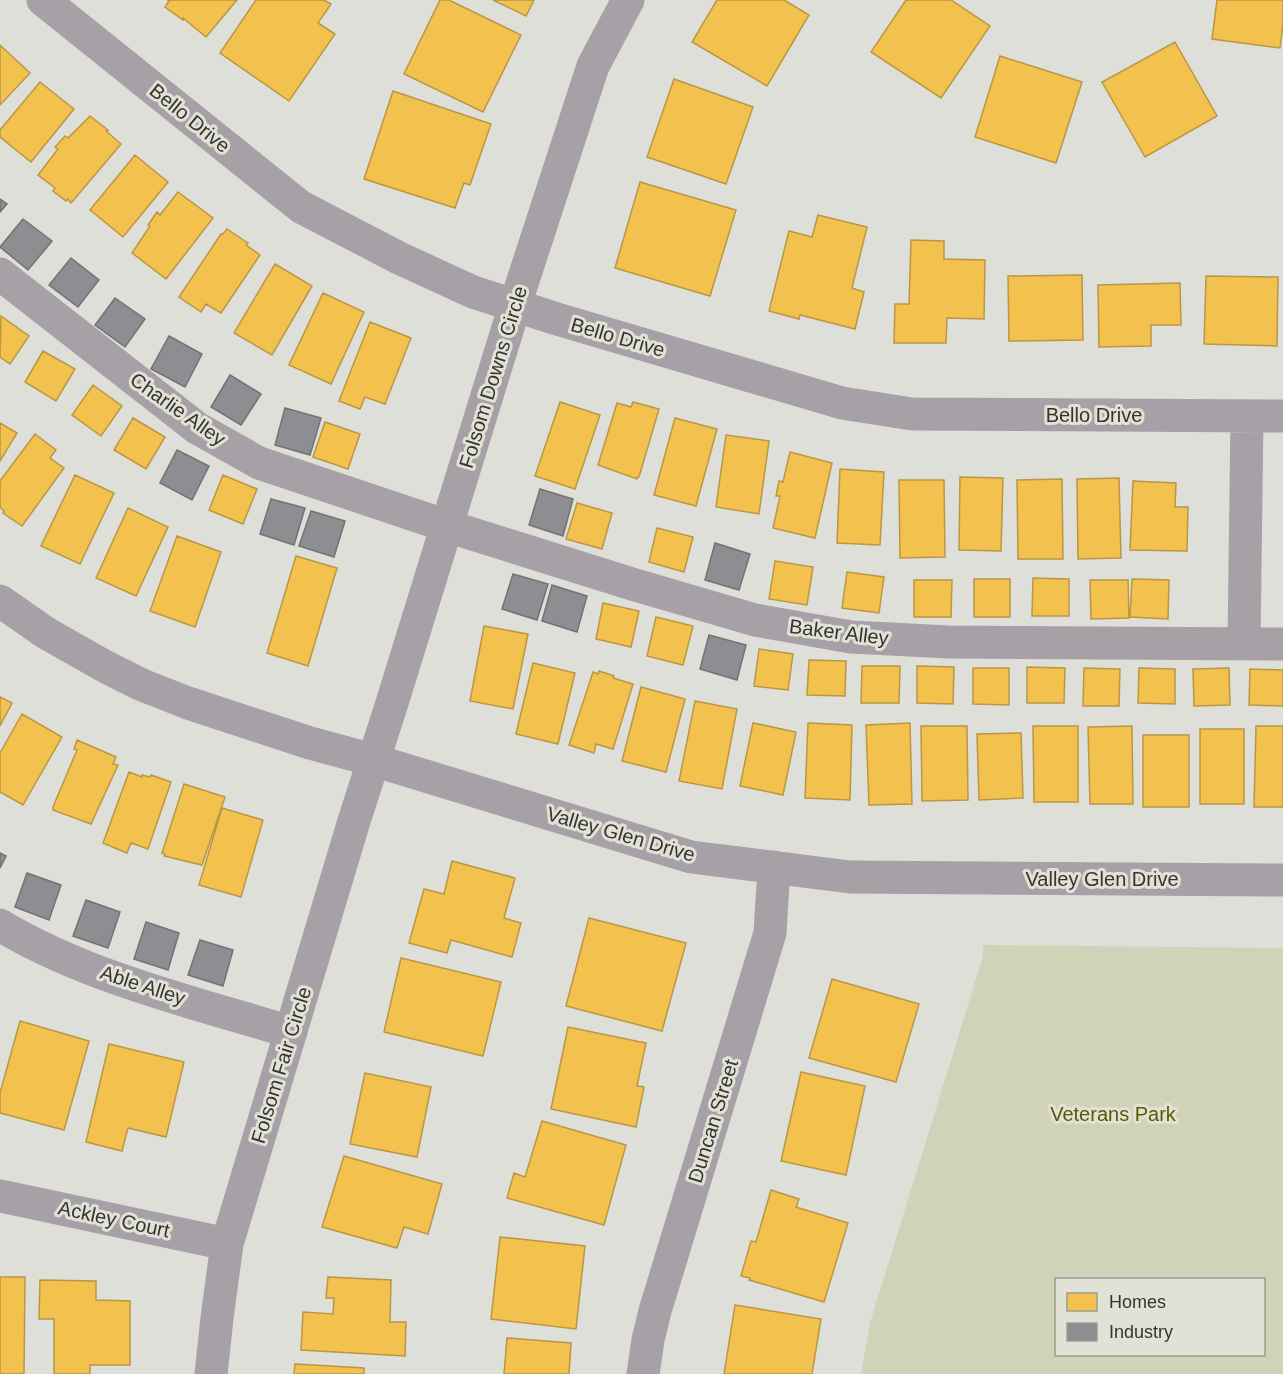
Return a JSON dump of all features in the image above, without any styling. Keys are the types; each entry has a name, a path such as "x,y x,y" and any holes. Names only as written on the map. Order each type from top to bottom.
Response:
{"street":[{"name":"Bello Drive","path":"43,0 301,207 399,258 473,292 842,404 912,414 1283,416"},
{"name":"Folsom Downs Circle","path":"373,760 514,305 593,66 628,0"},
{"name":"Charlie Alley","path":"0,274 197,428 259,463 447,526"},
{"path":"1244,644 1247,416"},
{"name":"Baker Alley","path":"447,526 755,620 851,637 950,642 1283,644"},
{"name":"Valley Glen Drive","path":"0,601 46,633 106,667 142,685 188,703 310,743 691,856 850,877 1283,880"},
{"name":"Folsom Fair Circle","path":"212,1374 227,1244 373,760"},
{"name":"Duncan Street","path":"643,1374 655,1311 770,933 774,867"},
{"name":"Able Alley","path":"0,925 24,940 128,982 291,1032"},
{"name":"Ackley Court","path":"0,1196 227,1244"}],"green space":[{"name":"Veterans Park","path":"983,945 1283,948 1283,1374 861,1374 870,1323 983,956"}],"building: Homes":[{"path":"167,0 237,0 206,37 165,7 169,1"},
{"path":"256,0 324,0 331,4 318,23 335,34 289,101 220,53"},
{"path":"440,0 449,0 521,35 483,112 404,74"},
{"path":"493,0 534,0 526,16"},
{"path":"717,0 784,0 809,15 767,86 692,42"},
{"path":"906,0 951,0 990,26 941,98 871,52"},
{"path":"1217,0 1283,0 1280,48 1212,39"},
{"path":"1175,42 1217,116 1145,157 1102,82"},
{"path":"0,45 30,73 0,105"},
{"path":"1000,56 1082,82 1056,163 975,137"},
{"path":"674,79 753,107 726,184 647,157"},
{"path":"40,82 74,109 31,162 0,137 0,130"},
{"path":"393,91 491,124 470,185 464,183 455,208 364,179"},
{"path":"90,116 121,144 71,203 53,191 55,188 38,175 58,149 55,147 65,136 68,138"},
{"path":"135,155 168,182 123,237 90,210"},
{"path":"640,182 736,210 710,296 615,268"},
{"path":"178,192 213,218 166,279 132,253 157,212 160,215"},
{"path":"818,215 867,227 852,288 864,292 855,329 800,315 799,319 769,311 789,231 812,237"},
{"path":"227,229 248,243 246,245 260,255 221,313 206,304 201,312 179,297 221,234"},
{"path":"911,240 944,241 944,259 985,260 984,319 947,318 946,343 894,343 895,304 909,304"},
{"path":"275,264 312,286 272,355 234,333"},
{"path":"1082,275 1083,340 1009,341 1008,276"},
{"path":"1206,276 1278,277 1277,346 1204,344"},
{"path":"1180,283 1181,325 1151,325 1151,346 1099,347 1098,285"},
{"path":"323,293 364,312 331,384 289,365"},
{"path":"1,316 29,336 10,364 0,357"},
{"path":"370,322 411,338 385,404 365,397 360,409 339,401"},
{"path":"43,351 75,369 56,401 25,382"},
{"path":"93,385 122,406 101,436 72,415"},
{"path":"560,402 600,415 575,489 535,476"},
{"path":"633,402 659,409 637,479 598,465 617,403 631,407"},
{"path":"133,418 165,437 146,469 114,450"},
{"path":"675,418 717,429 696,506 654,495"},
{"path":"325,422 360,434 348,469 313,457"},
{"path":"0,423 17,433 0,461"},
{"path":"35,434 56,450 50,458 64,468 22,526 3,513 0,507 0,481"},
{"path":"726,435 769,441 759,514 716,507"},
{"path":"790,452 832,463 815,538 773,528 780,496 776,496 779,481 783,482"},
{"path":"840,469 884,472 880,545 837,543"},
{"path":"75,475 114,493 80,564 41,546"},
{"path":"223,475 257,489 243,524 209,510"},
{"path":"960,477 1003,478 1001,551 959,550"},
{"path":"1119,478 1121,558 1078,559 1077,479"},
{"path":"1062,479 1063,559 1018,559 1017,480"},
{"path":"899,480 944,480 945,557 900,558"},
{"path":"1133,481 1176,483 1175,507 1188,507 1187,551 1130,550"},
{"path":"577,503 612,513 602,549 566,539"},
{"path":"128,508 168,527 136,596 96,578"},
{"path":"657,528 693,537 684,572 649,562"},
{"path":"177,536 221,552 195,627 150,611"},
{"path":"296,556 337,568 308,666 267,653"},
{"path":"775,561 813,567 807,605 769,599"},
{"path":"847,572 884,577 879,613 842,608"},
{"path":"1033,578 1069,579 1069,616 1032,616"},
{"path":"974,579 1010,579 1010,617 974,617"},
{"path":"1132,579 1169,580 1168,619 1130,617"},
{"path":"914,580 952,580 951,617 914,617"},
{"path":"1090,580 1128,580 1129,618 1091,619"},
{"path":"603,603 639,611 631,647 596,639"},
{"path":"656,617 693,626 683,665 647,656"},
{"path":"484,626 528,634 513,709 470,701"},
{"path":"759,649 793,654 788,690 754,686"},
{"path":"809,660 846,661 845,696 807,695"},
{"path":"533,663 575,673 558,744 516,734"},
{"path":"862,666 900,666 899,703 861,703"},
{"path":"917,666 954,667 953,704 917,703"},
{"path":"1027,667 1065,668 1064,703 1027,703"},
{"path":"973,668 1009,668 1009,705 973,704"},
{"path":"1084,668 1120,669 1119,706 1083,706"},
{"path":"1139,668 1175,669 1175,704 1138,703"},
{"path":"1229,668 1230,705 1194,706 1193,669"},
{"path":"1250,669 1283,670 1283,706 1249,705"},
{"path":"599,671 633,684 613,749 596,744 594,753 569,745 593,672 598,674"},
{"path":"641,687 685,699 666,772 622,761"},
{"path":"0,697 12,703 0,726"},
{"path":"695,701 737,709 722,789 679,781"},
{"path":"22,714 62,737 23,805 0,792 0,753"},
{"path":"753,723 796,732 783,795 740,786"},
{"path":"808,723 852,725 850,800 805,798"},
{"path":"910,723 912,804 869,805 866,725"},
{"path":"921,726 967,726 968,800 922,801"},
{"path":"1033,726 1078,726 1078,802 1034,802"},
{"path":"1132,726 1133,804 1090,804 1088,727"},
{"path":"1256,726 1283,726 1283,807 1254,807"},
{"path":"1200,729 1244,729 1244,804 1200,804"},
{"path":"1021,733 1023,798 979,800 977,734"},
{"path":"1143,735 1189,735 1189,807 1143,807"},
{"path":"77,740 116,757 113,764 118,765 91,824 53,810 77,750 74,749"},
{"path":"129,772 142,777 142,775 150,777 151,775 171,782 148,849 131,843 127,853 103,843"},
{"path":"184,784 225,797 202,865 164,856 165,854 162,853"},
{"path":"222,808 263,820 241,897 199,885"},
{"path":"452,861 515,878 504,918 521,923 512,957 451,940 447,953 409,943 424,889 444,894"},
{"path":"589,918 686,943 662,1031 566,1006"},
{"path":"401,958 501,982 483,1056 384,1032"},
{"path":"832,979 919,1004 896,1082 809,1058"},
{"path":"20,1021 89,1041 64,1130 0,1113 0,1093"},
{"path":"568,1027 646,1043 637,1086 644,1087 636,1127 551,1109"},
{"path":"109,1044 184,1062 166,1137 128,1128 122,1151 86,1142"},
{"path":"801,1072 865,1086 846,1175 781,1161"},
{"path":"365,1073 431,1087 417,1157 350,1144"},
{"path":"542,1121 626,1145 604,1225 507,1198 514,1173 525,1177"},
{"path":"344,1156 442,1184 428,1234 404,1227 397,1248 322,1227"},
{"path":"771,1190 799,1199 796,1207 848,1223 824,1302 741,1276 751,1241 756,1242"},
{"path":"500,1237 585,1246 576,1329 491,1319"},
{"path":"0,1277 25,1277 24,1374 0,1374"},
{"path":"328,1277 391,1280 390,1322 406,1322 405,1356 301,1350 303,1312 333,1314 334,1298 326,1298"},
{"path":"40,1280 96,1281 96,1300 130,1301 130,1365 90,1365 90,1374 54,1374 54,1319 39,1319"},
{"path":"735,1305 821,1319 812,1374 724,1374"},
{"path":"507,1338 571,1343 569,1374 504,1374"},
{"path":"295,1364 364,1368 364,1374 294,1374"}],"building: Industry":[{"path":"0,199 7,204 0,212"},
{"path":"23,219 52,241 28,270 0,247"},
{"path":"71,258 99,280 78,307 49,285"},
{"path":"115,298 145,319 125,347 95,325"},
{"path":"169,336 202,354 185,387 151,369"},
{"path":"230,375 261,394 241,425 211,407"},
{"path":"285,408 321,418 310,455 275,445"},
{"path":"177,450 209,466 192,500 160,483"},
{"path":"540,489 573,499 563,536 529,525"},
{"path":"271,499 305,508 294,545 260,534"},
{"path":"311,511 345,521 334,557 299,546"},
{"path":"715,543 750,554 739,590 705,580"},
{"path":"513,574 548,584 537,620 502,609"},
{"path":"552,585 587,596 577,632 542,621"},
{"path":"709,635 746,645 737,680 700,669"},
{"path":"0,853 6,856 0,868"},
{"path":"27,873 61,885 49,920 15,907"},
{"path":"86,900 120,912 108,948 73,936"},
{"path":"146,922 179,933 168,970 134,959"},
{"path":"200,940 233,950 223,986 188,975"}]}
